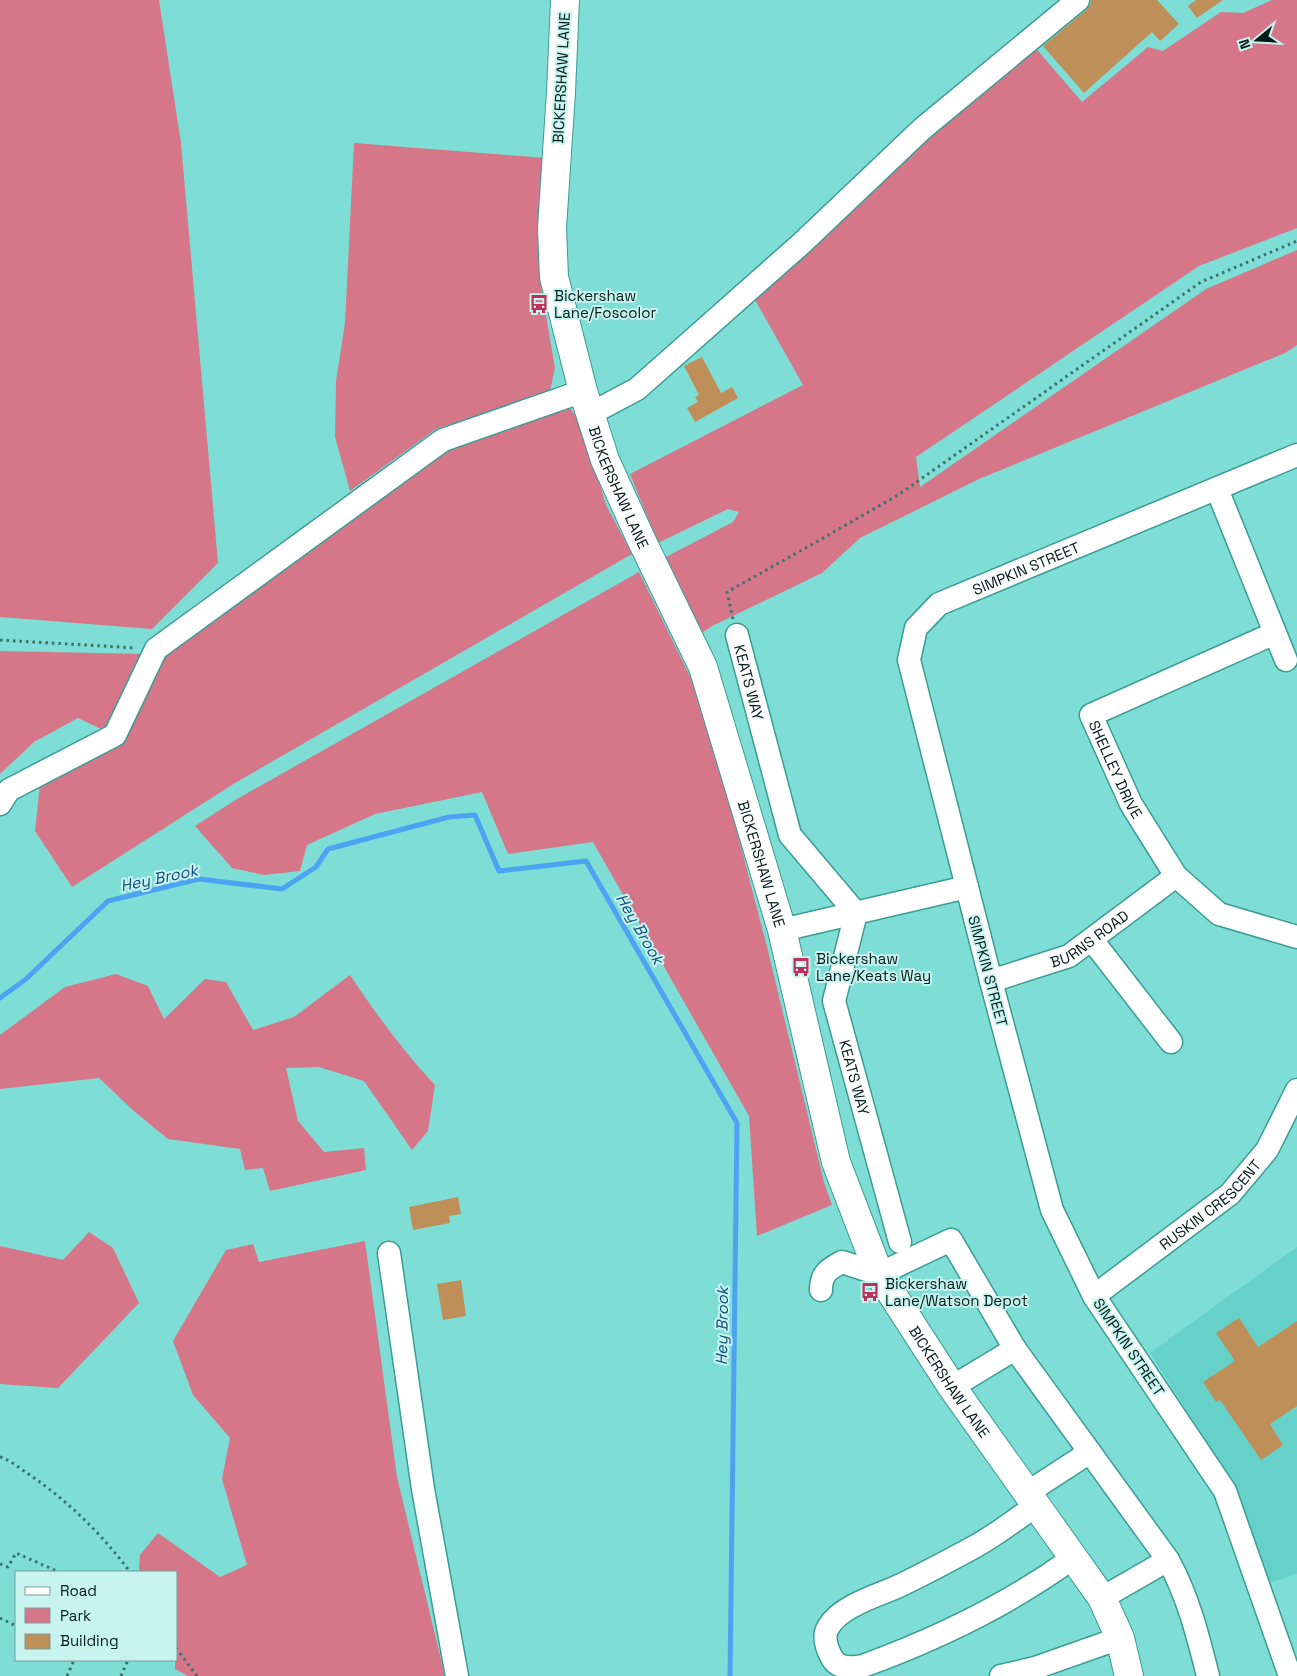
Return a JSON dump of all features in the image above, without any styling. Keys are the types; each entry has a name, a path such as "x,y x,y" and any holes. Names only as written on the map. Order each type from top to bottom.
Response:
{"main road":[{"name":"BICKERSHAW LANE","path":"565,0 552,228 554,276 586,402 605,460 703,667 782,930 836,1162 879,1274 952,1387 1102,1598 1120,1638 1130,1676"}],"street":[{"path":"0,804 9,790 116,735 156,649 443,440 638,389 802,243 922,129 1078,0"},
{"name":"SIMPKIN STREET","path":"1292,1673 1225,1491 1094,1296 1052,1210 990,980 910,660 916,628 939,604 1297,455"},
{"path":"1217,489 1286,660"},
{"name":"SHELLEY DRIVE","path":"1275,633 1091,715 1131,804 1176,876 1220,914 1297,937"},
{"name":"KEATS WAY","path":"737,635 790,835 856,913 834,1001 900,1242"},
{"name":"BURNS ROAD","path":"990,980 1069,956 1176,876"},
{"path":"782,930 967,887"},
{"path":"1092,940 1171,1042"},
{"name":"RUSKIN CRESCENT","path":"1094,1296 1230,1194 1267,1150 1297,1090"},
{"path":"821,1290 821,1280 829,1269 842,1262 879,1274 951,1240 1015,1349 1168,1560 1175,1572 1198,1632 1208,1676"},
{"path":"389,1253 423,1489 457,1676"},
{"path":"952,1387 1015,1349"},
{"path":"1074,1557 1043,1579 1008,1600 936,1636 863,1666 852,1668 841,1666 834,1662 828,1652 825,1636 828,1626 841,1614 856,1605 902,1585 977,1545 1090,1452"},
{"path":"1102,1598 1168,1560"},
{"path":"1001,1676 1035,1668 1120,1638"}],"path":[{"path":"737,635 726,592 898,494 1201,282 1297,241"},
{"path":"0,640 156,649"},
{"path":"0,1457 34,1478 83,1516 129,1571"},
{"path":"0,1564 8,1567 16,1553 57,1571"},
{"path":"0,1618 15,1626"},
{"path":"178,1651 197,1676"},
{"path":"67,1676 74,1661"},
{"path":"121,1676 128,1661"}],"shaded area":[{"path":"1297,1247 1297,1574 1269,1583 1235,1487 1150,1353"}],"green space":[{"path":"0,0 159,0 181,143 218,563 152,629 0,617"},
{"path":"1272,0 1297,0 1297,228 1199,266 916,457 920,487 1206,289 1297,250 1297,345 1285,353 979,479 860,538 822,573 712,626 700,634 664,558 733,522 739,512 728,509 658,543 630,474 803,385 754,298 1033,45 1082,102 1148,47 1163,51 1221,12 1243,13"},
{"path":"354,143 545,158 537,229 541,286 555,368 550,391 436,429 350,491 335,437 336,381 345,323"},
{"path":"570,408 584,429 606,505 632,554 235,783 72,887 35,831 40,784 122,738 164,653 446,449"},
{"path":"639,572 697,691 716,750 768,951 824,1182 832,1205 757,1236 749,1116 593,842 508,854 482,792 375,814 307,845 300,871 264,875 232,868 195,826 237,799"},
{"path":"0,651 146,654 113,723 101,729 78,718 34,742 0,774"},
{"path":"116,974 148,986 164,1019 205,979 226,982 253,1030 294,1017 350,975 390,1032 435,1085 428,1131 412,1150 364,1081 319,1067 286,1068 298,1121 324,1152 364,1148 366,1170 270,1191 263,1168 245,1170 240,1149 168,1139 135,1112 99,1078 0,1089 0,1035 65,987"},
{"path":"89,1232 113,1248 139,1303 58,1388 0,1384 0,1246 63,1260"},
{"path":"365,1241 397,1477 445,1676 188,1676 175,1669 175,1661 178,1661 178,1571 139,1571 140,1555 158,1533 220,1577 247,1565 222,1479 230,1438 193,1395 173,1341 226,1250 253,1244 259,1262"}],"building":[{"path":"1091,0 1157,0 1179,24 1160,41 1152,32 1084,93 1043,46 1086,10"},
{"path":"1196,0 1223,0 1197,18 1188,6"},
{"path":"702,357 721,393 732,387 738,398 695,422 687,408 698,402 695,397 699,395 684,366"},
{"path":"458,1197 461,1214 449,1216 450,1223 413,1230 409,1207"},
{"path":"461,1280 466,1316 443,1320 437,1284"},
{"path":"1239,1318 1258,1347 1297,1321 1297,1406 1270,1424 1283,1445 1261,1460 1220,1400 1216,1402 1203,1382 1235,1361 1216,1333"}],"waterway":[{"name":"Hey Brook","path":"0,998 26,979 108,901 199,879 282,889 316,867 328,849 449,817 475,815 499,871 586,861 737,1123 730,1676"}],"place":[{"name":"Bickershaw Lane/Foscolor","path":"539,304"},
{"name":"Bickershaw Lane/Keats Way","path":"801,967"},
{"name":"Bickershaw Lane/Watson Depot","path":"870,1292"}]}
